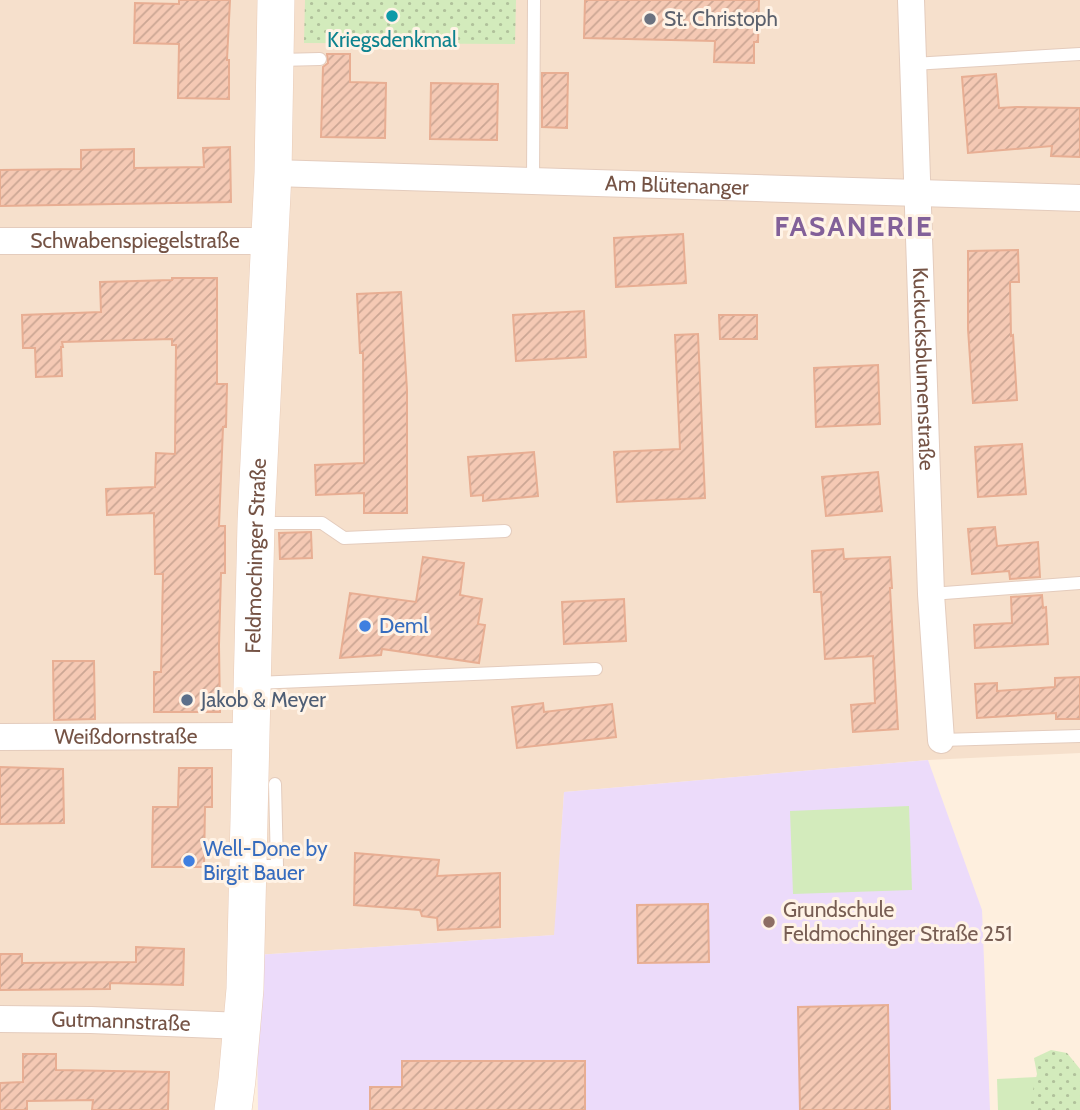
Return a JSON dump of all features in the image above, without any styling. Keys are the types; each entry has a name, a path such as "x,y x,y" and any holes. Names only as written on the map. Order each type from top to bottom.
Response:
{"main road":[{"name":"Feldmochinger Straße","path":"233,1110 245,989 256,523 273,173 276,0"}],"street":[{"name":"Kuckucksblumenstraße","path":"911,0 932,594 941,740"},
{"name":"Am Blütenanger","path":"273,173 1080,198"},
{"name":"Schwabenspiegelstraße","path":"0,241 270,242"},
{"name":"Weißdornstraße","path":"0,737 251,736"},
{"name":"Gutmannstraße","path":"0,1019 243,1026"}],"lane":[{"path":"533,181 534,0"},
{"path":"913,64 1080,54"},
{"path":"275,60 320,60"},
{"path":"256,523 321,523 344,538 505,531"},
{"path":"932,594 1080,583"},
{"path":"251,683 596,669"},
{"path":"941,740 1080,736"},
{"path":"247,866 277,866 275,784"}],"shaded area":[{"path":"0,0 1080,0 1080,753 928,760 564,792 555,935 256,955 227,1110 0,1110"},
{"name":"Grundschule Feldmochinger Straße 251","path":"928,760 982,910 990,1110 258,1110 256,955 554,935 564,792"}],"green space":[{"path":"305,0 516,0 515,44 304,43"},
{"path":"909,806 912,890 793,894 790,811"},
{"path":"1051,1050 1067,1053 1080,1069 1080,1110 1028,1110 1037,1074 1034,1058"},
{"path":"1080,1075 1080,1110 998,1110 997,1079"}],"building":[{"path":"179,0 230,0 227,60 229,99 178,98 179,44 134,43 135,3 179,4"},
{"name":"St. Christoph","path":"585,0 759,0 758,42 754,42 754,63 714,62 715,41 584,38"},
{"path":"327,54 350,54 350,82 386,83 385,138 321,137 323,67 328,63"},
{"path":"542,73 568,73 567,128 542,127"},
{"path":"996,74 999,108 1080,108 1080,157 1051,156 1052,146 968,153 962,77"},
{"path":"431,83 498,84 497,140 430,139"},
{"path":"230,147 231,202 0,206 0,170 81,169 81,150 134,149 134,168 204,167 203,148"},
{"path":"683,234 686,283 616,287 614,238"},
{"path":"1018,250 1019,282 1010,282 1011,336 1013,335 1017,400 973,403 968,329 968,251"},
{"path":"217,278 217,384 227,384 219,526 225,526 225,573 221,573 219,645 220,712 154,712 154,672 161,672 163,574 155,574 154,513 107,515 106,489 155,487 156,453 175,454 176,345 172,345 172,339 62,342 62,376 36,377 35,348 23,348 22,315 101,312 100,282"},
{"path":"401,292 407,390 407,513 364,513 364,493 316,495 315,465 364,463 363,353 360,353 357,294"},
{"path":"584,311 586,357 516,361 513,315"},
{"path":"719,315 757,315 757,339 720,339"},
{"path":"698,334 705,498 617,502 614,452 680,449 675,335"},
{"path":"878,365 880,424 816,427 814,368"},
{"path":"1022,444 1026,494 978,497 975,447"},
{"path":"534,452 538,496 483,501 483,495 471,496 468,457"},
{"path":"878,472 882,511 826,516 822,477"},
{"path":"995,527 997,546 1038,542 1040,577 1010,579 1009,571 972,574 968,529"},
{"path":"311,532 312,558 280,559 279,533"},
{"path":"843,549 844,559 890,557 898,729 853,732 851,705 875,703 873,656 825,659 821,592 814,592 812,551"},
{"path":"423,557 464,563 460,595 482,599 478,624 485,625 479,663 382,649 381,655 340,658 350,593 416,602"},
{"path":"1042,595 1043,608 1046,607 1048,644 975,648 974,625 1012,623 1011,597"},
{"path":"624,599 626,641 564,644 562,602"},
{"path":"53,661 94,661 95,719 54,720"},
{"path":"1080,677 1080,719 1056,719 1056,713 977,718 975,684 997,683 997,691 1055,687 1055,678"},
{"path":"543,703 544,712 612,704 616,737 517,748 512,707"},
{"path":"0,767 63,769 64,823 0,824"},
{"path":"179,768 212,768 212,807 205,807 204,867 152,867 153,807 178,807"},
{"path":"355,853 439,860 437,876 500,873 500,927 438,930 437,918 422,916 420,910 354,905"},
{"path":"708,904 709,962 638,963 637,905"},
{"path":"136,947 184,949 183,985 110,983 110,989 0,990 0,954 22,954 22,963 136,962"},
{"path":"888,1005 890,1110 800,1110 798,1007"},
{"path":"23,1054 56,1054 56,1070 169,1072 168,1110 92,1110 93,1100 27,1101 27,1110 0,1110 0,1083 23,1082"},
{"path":"402,1061 585,1061 585,1110 370,1110 370,1087 402,1087"}],"place":[{"name":"Kriegsdenkmal","path":"392,16"},
{"name":"St. Christoph","path":"650,19"},
{"name":"Deml","path":"365,626"},
{"name":"Jakob & Meyer","path":"187,700"},
{"name":"Well-Done by Birgit Bauer","path":"189,861"},
{"name":"Grundschule Feldmochinger Straße 251","path":"769,922"}],"district":[{"name":"FASANERIE","path":"854,226"}]}
